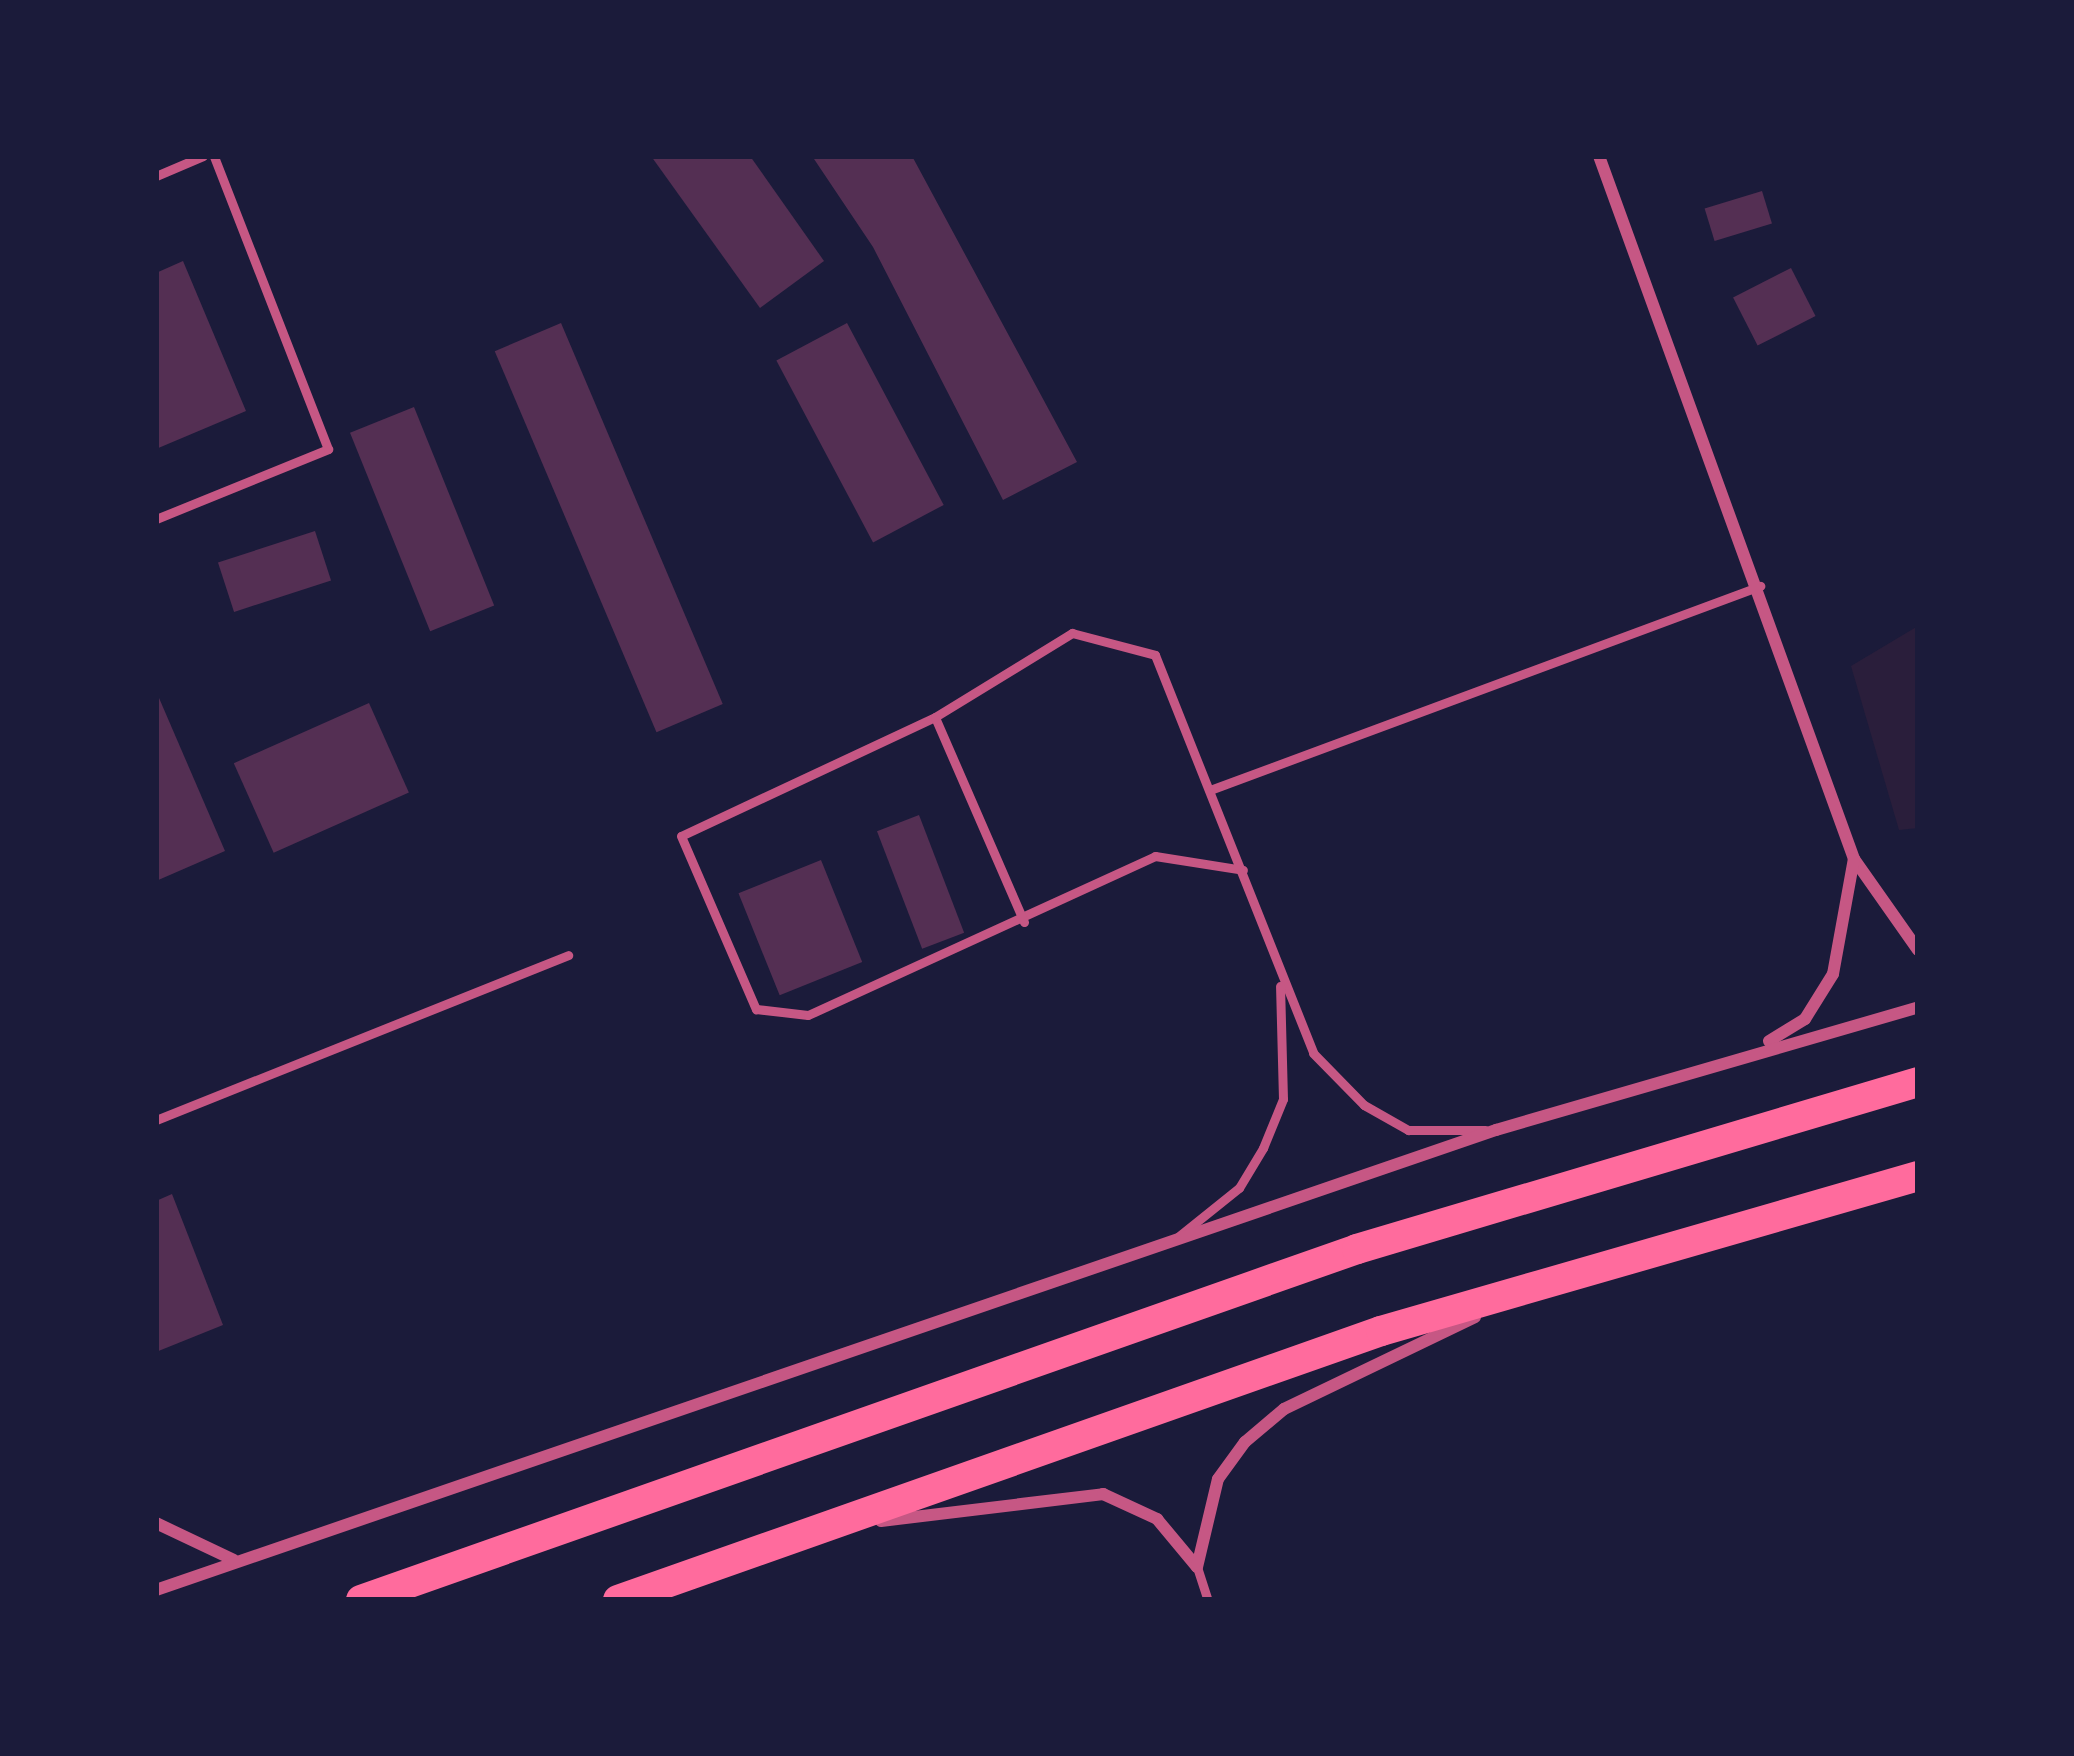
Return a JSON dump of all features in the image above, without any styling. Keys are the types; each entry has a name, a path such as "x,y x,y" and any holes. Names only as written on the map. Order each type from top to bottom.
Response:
{"highway":[{"path":"362,1600 1335,1256 1918,1082"},
{"path":"618,1600 791,1536 1538,1286 1918,1176"}],"street":[{"path":"1599,156 1760,586 1854,859 1918,950"},
{"path":"1758,1048 1804,1019 1833,974 1854,859"},
{"path":"156,1590 1496,1130 1758,1048 1918,1006"},
{"path":"1197,1568 1218,1479 1271,1420 1538,1286"},
{"path":"791,1536 1103,1494 1157,1519 1197,1568"},
{"path":"156,1523 236,1561"}],"lane":[{"path":"156,176 203,156"},
{"path":"156,519 328,448 214,156"},
{"path":"1210,790 1760,586"},
{"path":"1243,870 1155,856 1024,922 808,1015 756,1009 681,836 935,717 1072,633 1155,655 1243,870 1279,975 1313,1053 1364,1105 1408,1130 1496,1130"},
{"path":"935,717 1024,922"},
{"path":"156,1120 568,955"},
{"path":"1176,1238 1239,1188 1282,1099 1279,975"},
{"path":"1197,1568 1208,1600"}],"shaded area":[{"path":"1918,626 1918,828 1899,830 1851,666"}],"building":[{"path":"651,156 750,156 824,261 760,308"},
{"path":"812,156 912,156 1077,462 1003,500 873,247"},
{"path":"1762,191 1772,224 1715,241 1705,209"},
{"path":"183,261 246,411 156,449 156,273"},
{"path":"1791,268 1816,316 1758,346 1733,298"},
{"path":"561,323 723,704 656,732 495,351"},
{"path":"847,323 944,505 873,542 776,361"},
{"path":"414,407 494,605 430,631 350,433"},
{"path":"315,531 331,580 234,612 218,563"},
{"path":"156,691 225,851 156,881"},
{"path":"369,703 409,793 274,853 234,763"},
{"path":"919,815 964,933 922,949 877,831"},
{"path":"821,860 862,962 780,995 738,893"},
{"path":"172,1194 223,1325 156,1352 156,1201"}]}
